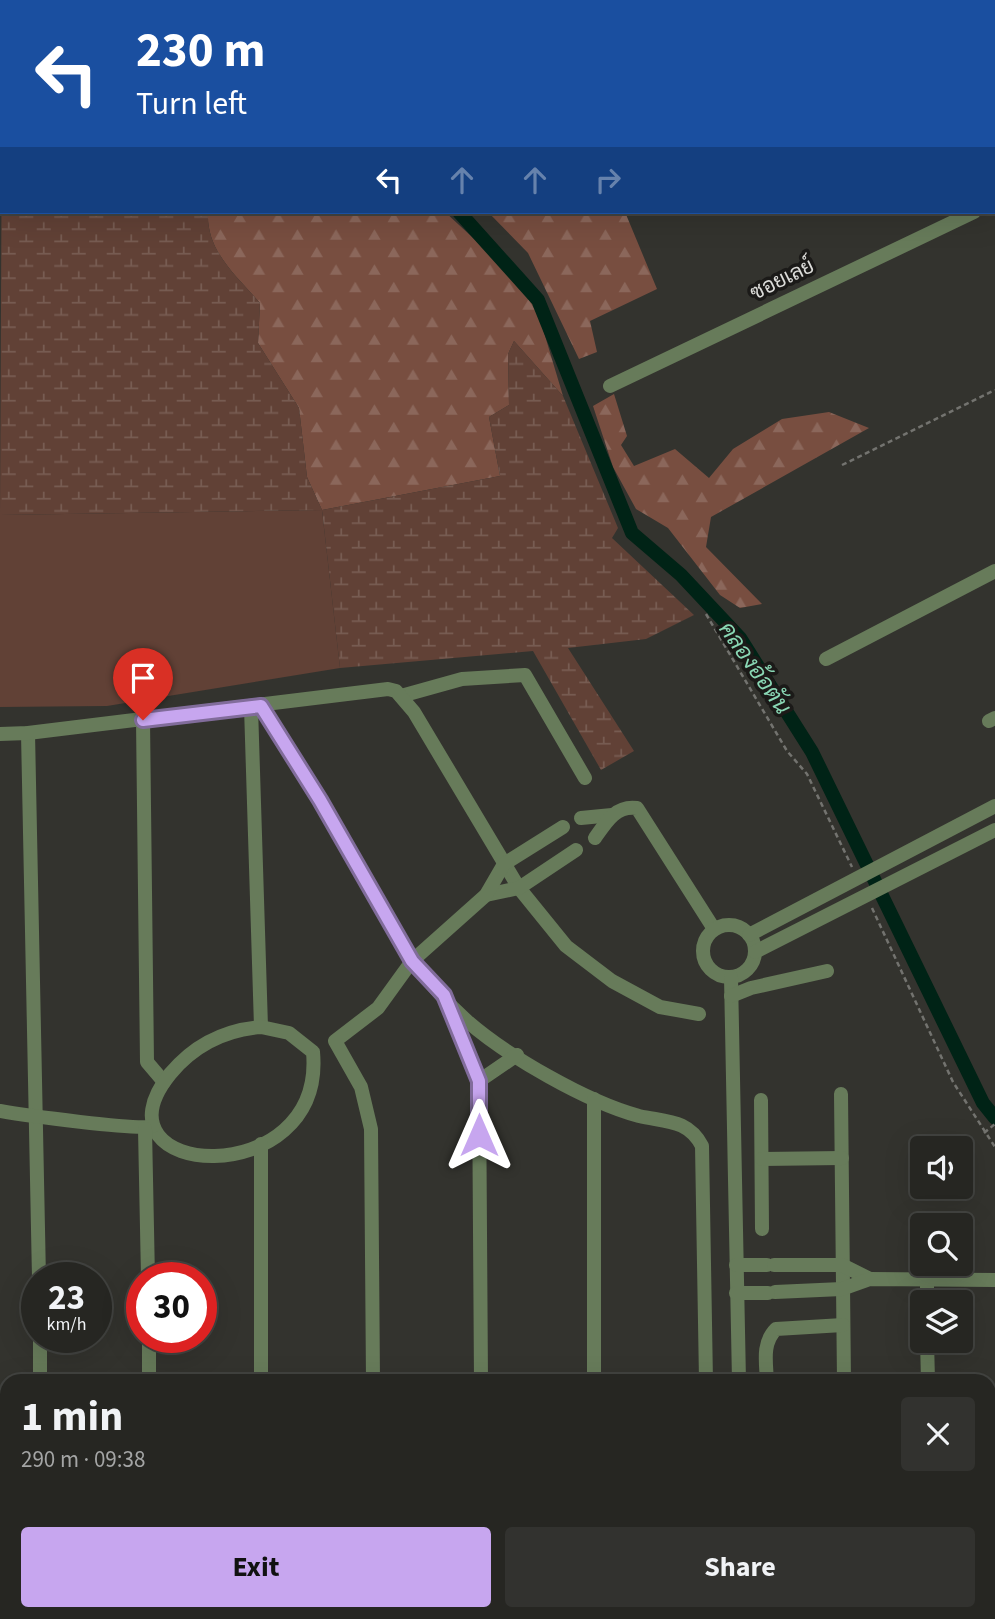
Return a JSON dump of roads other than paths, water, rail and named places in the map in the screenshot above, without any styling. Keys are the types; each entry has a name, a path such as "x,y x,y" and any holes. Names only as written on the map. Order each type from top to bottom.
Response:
{"street":[{"name":"ซอยเลย์","path":"610,386 970,214"},
{"path":"825,659 995,571"},
{"path":"401,696 462,679 525,675 585,778"},
{"path":"0,734 256,707 388,689 401,696 414,712 519,888 566,946 612,981 660,1007 699,1014"},
{"path":"256,707 320,800 412,961 467,1021 547,1076 594,1099 636,1115 690,1128 702,1146 706,1374"},
{"path":"256,707 261,1027"},
{"path":"143,720 147,1062 164,1082"},
{"path":"29,733 39,1262"},
{"path":"749,935 995,806"},
{"path":"595,838 612,815 623,807 637,807 714,929"},
{"path":"581,818 612,815"},
{"path":"313,1052 335,1041 378,1008 412,961 485,895 504,864 563,827"},
{"path":"755,952 749,935 729,925 714,929 702,948 704,960 719,976 731,977 748,970 755,952 995,830"},
{"path":"485,895 519,888 576,850"},
{"path":"731,996 751,988 827,971"},
{"path":"731,977 739,1374"},
{"path":"444,995 479,1081 481,1374"},
{"path":"0,1111 37,1118 149,1127 167,1146 201,1158 235,1154 261,1144 288,1127 305,1106 315,1077 313,1052 289,1033 261,1027 234,1030 208,1041 183,1059 164,1082 149,1127 148,1262"},
{"path":"335,1041 361,1087 371,1129 373,1374"},
{"path":"479,1081 517,1055"},
{"path":"841,1094 844,1374"},
{"path":"594,1099 594,1374"},
{"path":"761,1101 762,1229"},
{"path":"261,1144 261,1374"},
{"path":"762,1159 842,1158"},
{"path":"736,1265 842,1265 870,1279"},
{"path":"927,1278 927,1290"},
{"path":"736,1293 842,1289 870,1279 995,1280"},
{"path":"767,1374 766,1347 769,1336 776,1329 843,1325"},
{"path":"40,1353 40,1374"},
{"path":"149,1353 149,1374"},
{"path":"927,1353 928,1374"}],"waterway":[{"name":"คลองอ้อตัน","path":"461,214 538,300 632,533 681,575 740,638 812,752 983,1103 995,1118"}]}
